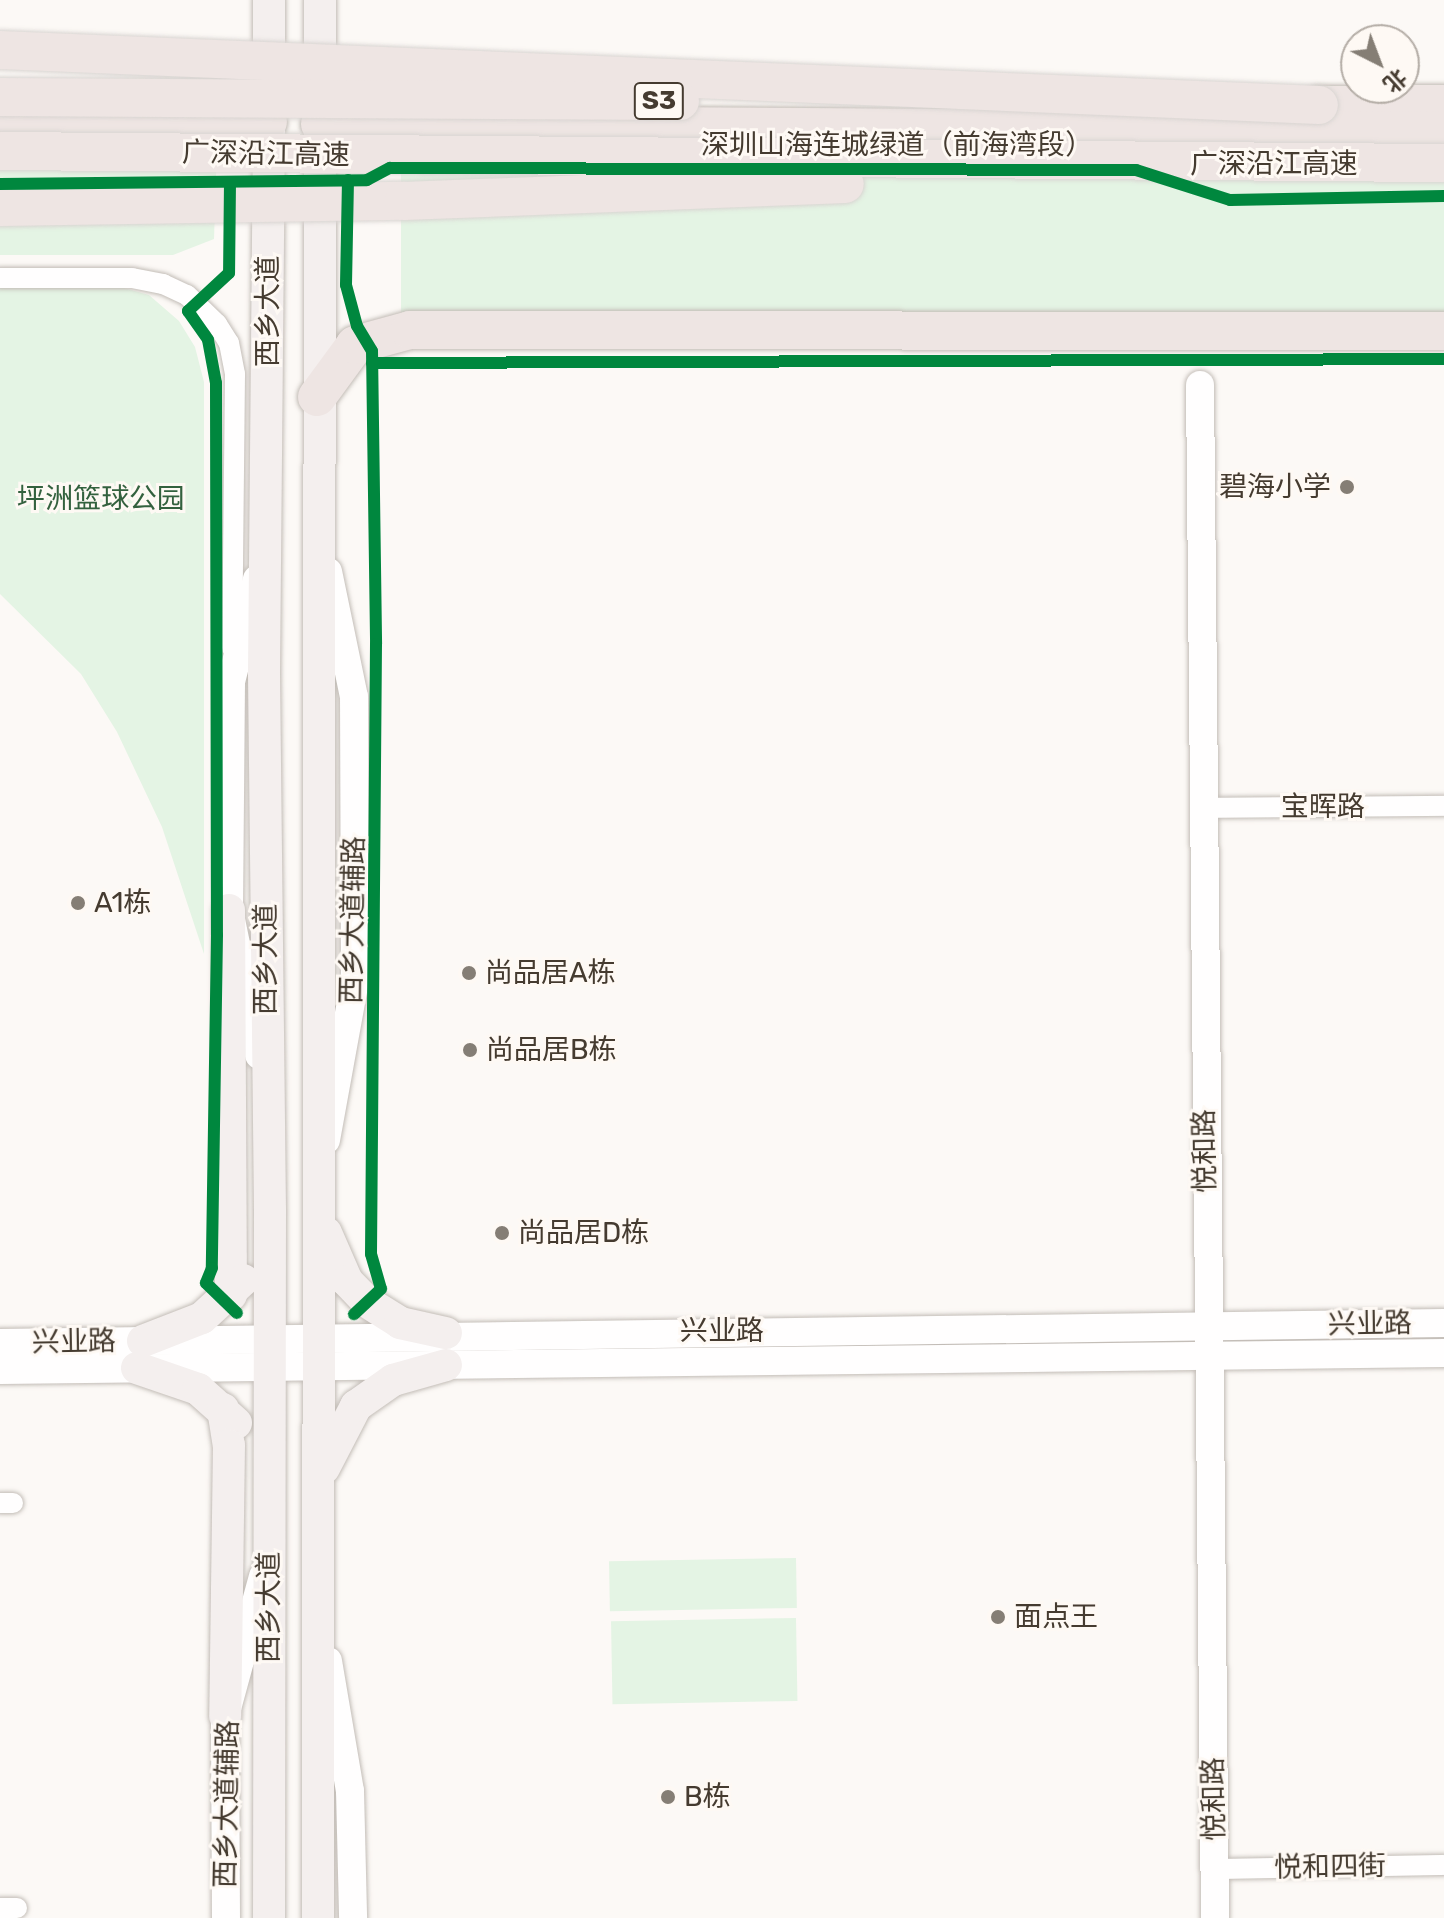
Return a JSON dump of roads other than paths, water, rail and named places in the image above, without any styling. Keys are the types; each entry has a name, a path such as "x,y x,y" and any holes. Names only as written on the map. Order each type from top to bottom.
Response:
{"highway":[{"path":"0,50 1319,105"},
{"name":"广深沿江高速","path":"0,97 1444,104"},
{"path":"0,128 268,122"},
{"path":"320,124 1444,131"},
{"name":"广深沿江高速","path":"0,151 1317,165 1444,163"},
{"path":"0,207 404,201 1317,165"},
{"path":"317,397 355,345 410,330 1444,331"}],"main road":[{"name":"西乡大道","path":"269,0 268,535 264,674 270,1210 269,1918"},
{"name":"西乡大道","path":"318,1918 320,1164 317,397 320,0"},
{"path":"229,910 231,1295"},
{"path":"320,1208 333,1256 357,1293 400,1323 446,1333"},
{"path":"270,1210 252,1265 231,1295 140,1354 223,1409 257,1456 270,1504"},
{"path":"317,1490 330,1448 356,1406 393,1380 446,1365"},
{"path":"223,1409 229,1445 225,1716"}],"street":[{"path":"0,278 132,278 174,287 217,324 234,362 229,910 267,1093"},
{"name":"悦和路","path":"1200,385 1207,1357 1215,1918"},
{"path":"231,682 268,535"},
{"name":"宝晖路","path":"1202,808 1444,806"},
{"name":"兴业路","path":"320,1354 446,1333 1444,1323"},
{"name":"兴业路","path":"0,1343 140,1354 320,1354 446,1365 1444,1353"},
{"name":"兴业路","path":"0,1370 140,1354"},
{"name":"西乡大道辅路","path":"226,1918 225,1716 270,1552"},
{"path":"318,1600 350,1791 353,1918"},
{"name":"悦和四街","path":"1215,1869 1444,1865"}],"place":[{"name":"碧海小学","path":"1347,487"},
{"name":"A1栋","path":"78,903"},
{"name":"尚品居A栋","path":"469,973"},
{"name":"尚品居B栋","path":"470,1050"},
{"name":"尚品居D栋","path":"502,1233"},
{"name":"面点王","path":"998,1617"},
{"name":"B栋","path":"668,1797"}],"park label":[{"name":"坪洲篮球公园","path":"101,499"}]}
